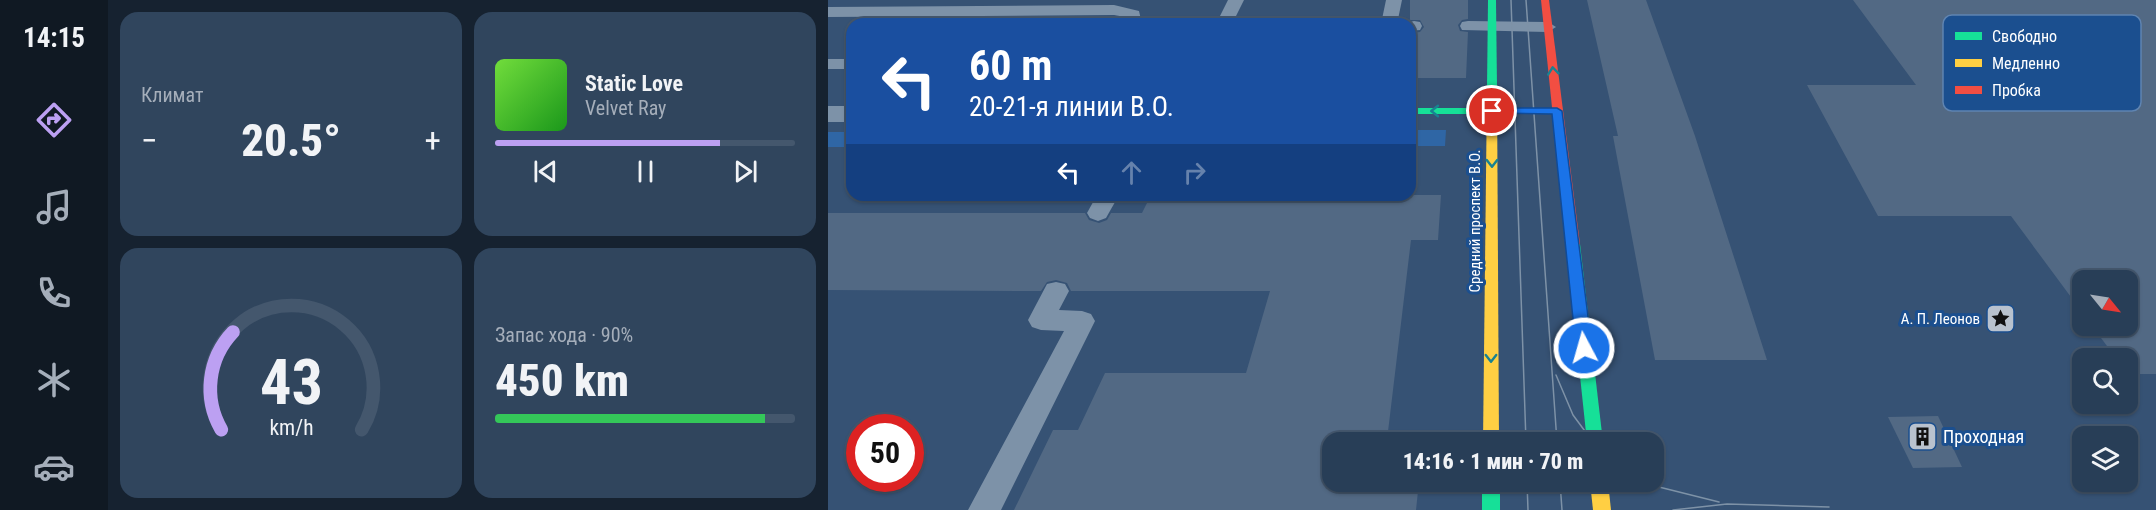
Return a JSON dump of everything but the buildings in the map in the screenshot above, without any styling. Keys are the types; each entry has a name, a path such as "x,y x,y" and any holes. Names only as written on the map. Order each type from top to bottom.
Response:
{"main road":[{"name":"Средний проспект В.О.","path":"1491,432 1492,0"},
{"path":"1545,0 1594,432"},
{"path":"1416,111 1557,111"},
{"path":"1491,492 1491,510"},
{"path":"1600,492 1602,510"}],"street":[{"path":"828,114 846,114"}],"lane":[{"path":"1227,18 1236,0"},
{"path":"1390,18 1394,0"},
{"path":"828,12 1039,5 1114,10 1132,14 1133,18"},
{"path":"1468,26 1548,27"},
{"path":"828,64 846,64"},
{"path":"984,510 1082,321 1041,320 1056,291"}],"shaded area":[{"path":"1416,130 1446,130 1445,146 1416,146"},
{"path":"828,132 846,132 846,147 828,147"}],"tram line":[{"path":"1511,0 1526,432"},
{"path":"1526,0 1556,432"},
{"path":"1556,375 1573,415 1586,432"},
{"path":"1664,488 1719,502"},
{"path":"1527,492 1528,510"},
{"path":"1561,492 1562,510"},
{"path":"1673,510 1727,504 1829,507"}],"traffic: fast":[{"path":"1492,0 1492,88"},
{"path":"1416,111 1557,111"},
{"path":"1573,244 1594,432"},
{"path":"1491,492 1491,510"}],"traffic: slow":[{"path":"1491,432 1492,88"},
{"path":"1600,492 1602,510"}],"traffic: jam":[{"path":"1545,0 1573,244"}],"place":[{"name":"А. П. Леонов","path":"2001,319"},
{"name":"Проходная","path":"1922,436"}],"route":[{"path":"1492,111 1557,111 1584,348"}]}
